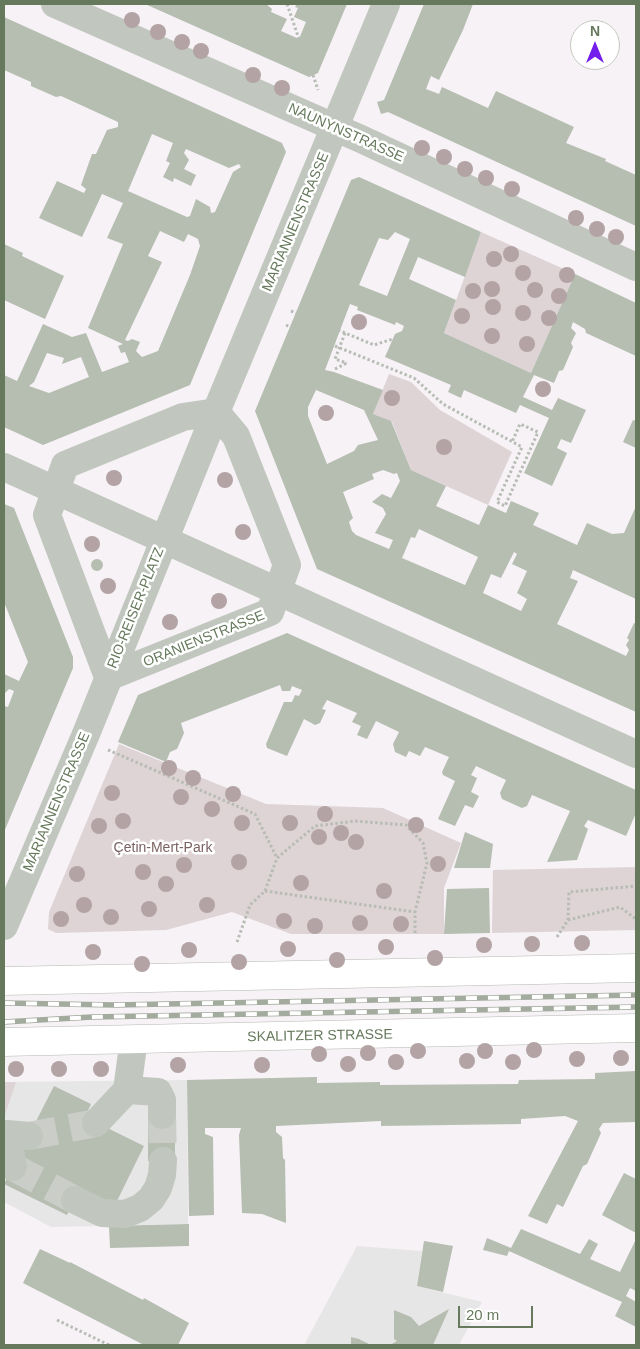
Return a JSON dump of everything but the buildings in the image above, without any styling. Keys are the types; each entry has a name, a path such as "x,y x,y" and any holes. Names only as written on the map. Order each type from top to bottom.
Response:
{"main road":[{"path":"4,981 636,968"},
{"name":"SKALITZER STRASSE","path":"4,1042 636,1028"}],"street":[{"name":"NAUNYNSTRASSE","path":"55,4 335,128 636,267"},
{"name":"MARIANNENSTRASSE","path":"216,412 386,4"},
{"path":"108,677 47,515 65,465 183,417 216,412"},
{"name":"RIO-REISER-PLATZ","path":"108,677 216,412"},
{"name":"ORANIENSTRASSE","path":"108,677 270,612 287,565 236,436 216,412"},
{"path":"4,467 56,490"},
{"name":"RIO-REISER-PLATZ","path":"56,490 278,591"},
{"path":"278,591 636,754"},
{"name":"MARIANNENSTRASSE","path":"4,926 108,677"},
{"path":"96,1123 127,1090 134,1039"},
{"path":"127,1090 158,1092 162,1100 162,1115"},
{"path":"13,1167 7,1134 28,1136"},
{"path":"75,1200 102,1212 124,1214 140,1208 151,1199 158,1188 162,1175 163,1160"}],"path":[{"path":"287,4 299,39"},
{"path":"313,75 318,90"},
{"path":"291,311 296,313"},
{"path":"286,325 290,327"},
{"path":"338,330 374,345 392,339"},
{"path":"335,369 348,363 335,359 337,347 345,333"},
{"path":"337,347 414,378 443,404 512,442 522,447 498,502 505,506 538,432 520,424 512,442"},
{"path":"108,750 255,814 277,858"},
{"path":"237,942 250,906 264,891 277,858 315,826 355,821 406,824 423,843 427,863 414,912 415,934"},
{"path":"557,936 568,920 569,892 636,886"},
{"path":"264,891 414,912"},
{"path":"568,920 620,907 636,919"},
{"path":"57,1320 109,1345"}],"shaded area":[{"path":"187,1080 188,1224 51,1227 4,1202 4,1082"},
{"path":"357,1246 422,1251 417,1286 482,1302 459,1345 304,1345"}],"green space":[{"path":"481,232 575,274 531,373 444,333"},
{"path":"389,374 411,382 440,410 512,452 488,505 411,470 392,422 373,414"},
{"name":"Çetin-Mert-Park","path":"119,744 266,804 383,808 461,843 444,888 444,934 291,934 232,912 166,930 56,933 48,929 49,912"},
{"path":"636,867 636,930 492,933 493,870"},
{"path":"4,1082 16,1082 5,1115 4,1115"}],"tunnel":[{"path":"162,1115 163,1161"},
{"path":"29,1136 96,1123"},
{"path":"13,1167 75,1200"}],"railway":[{"path":"4,1003 115,1005 636,995"},
{"path":"4,1022 92,1017 636,1007"}]}
